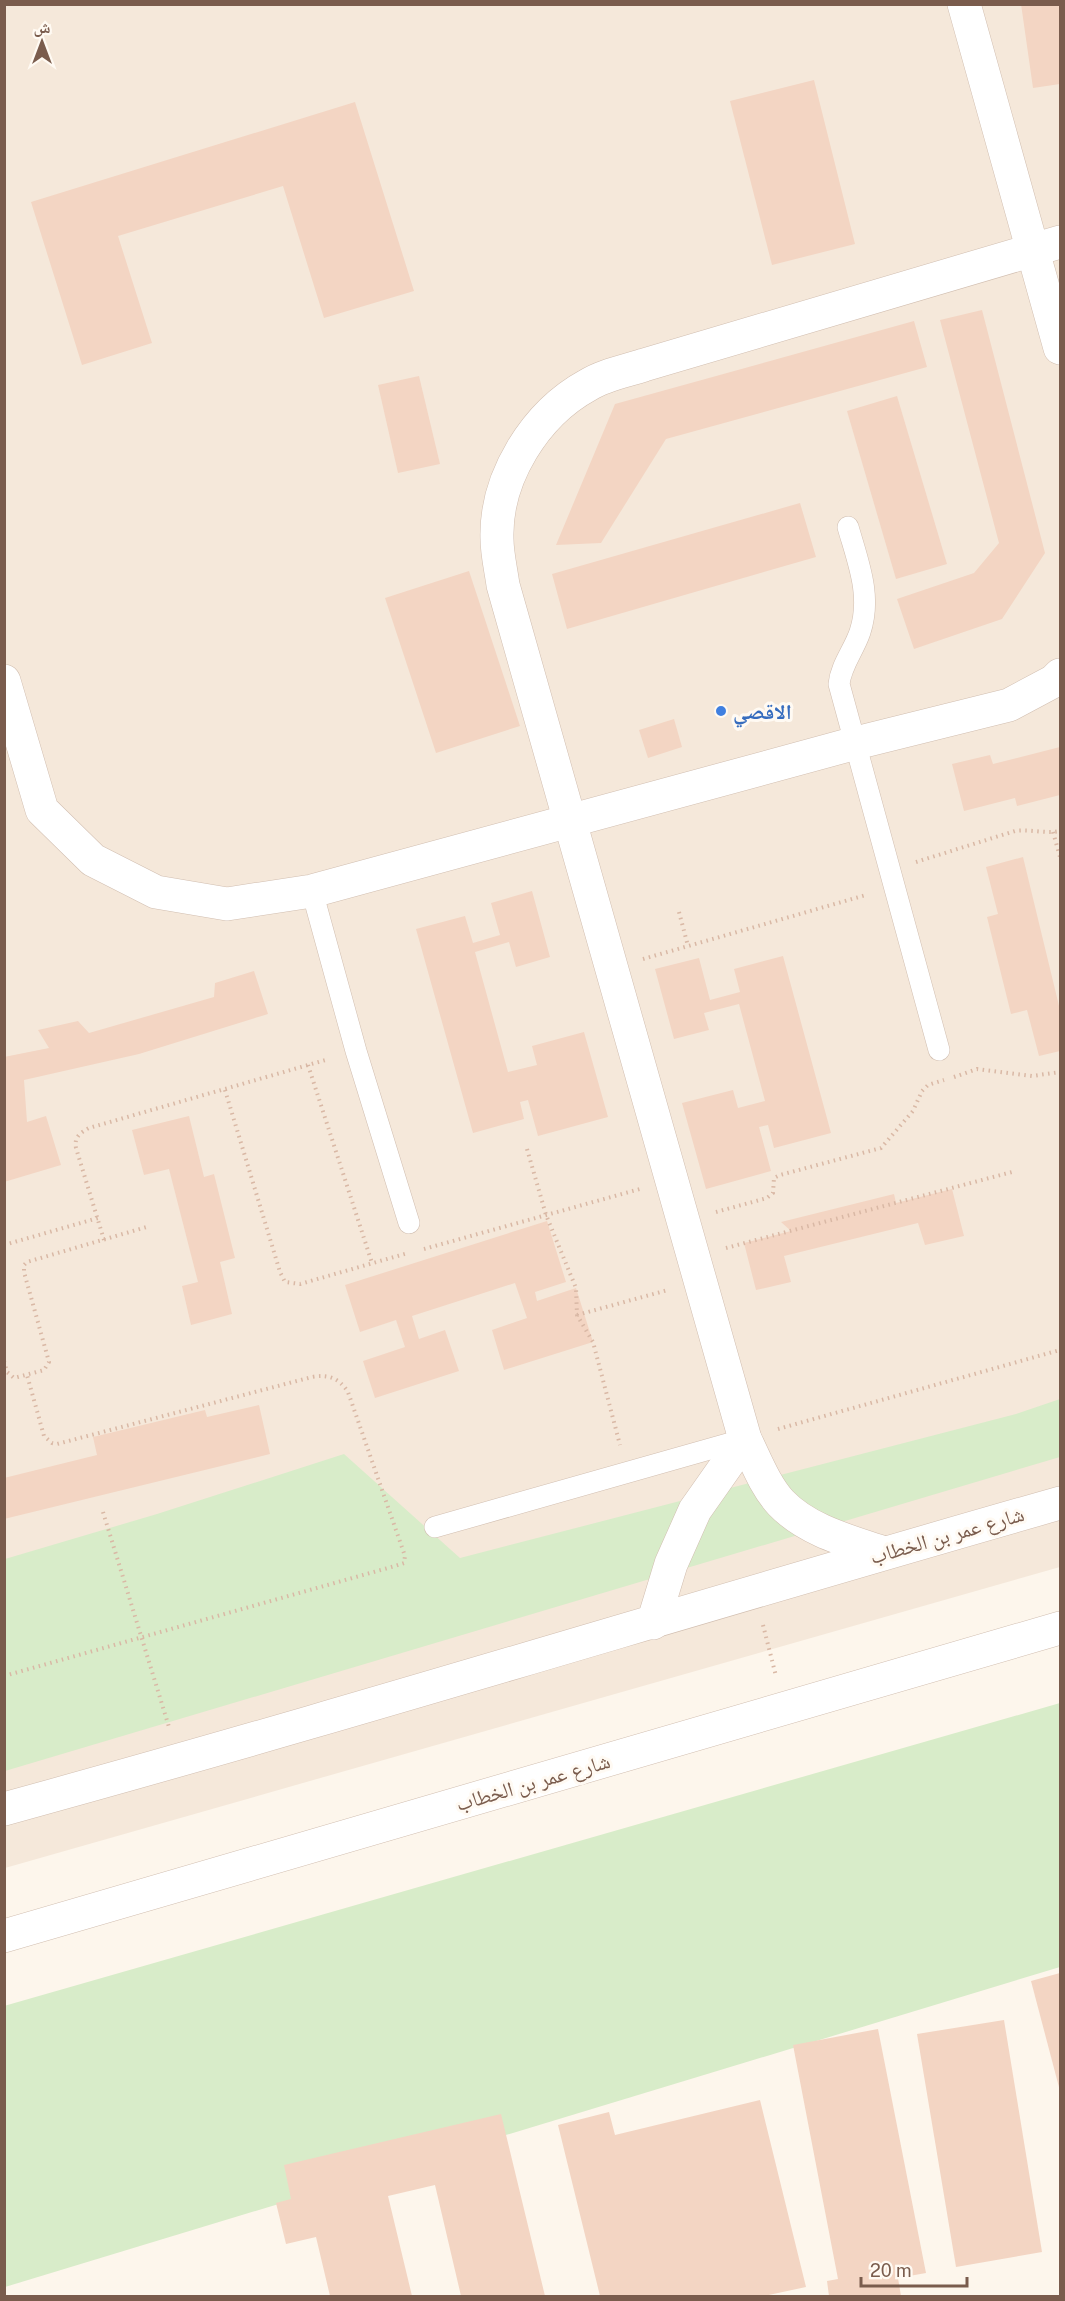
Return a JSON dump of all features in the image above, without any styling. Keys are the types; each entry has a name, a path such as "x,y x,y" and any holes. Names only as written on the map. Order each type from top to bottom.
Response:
{"street":[{"path":"964,4 1047,246 1060,348"},
{"path":"884,1553 843,1539 803,1521 780,1502 762,1474 745,1438 503,585 497,538 503,492 521,448 550,411 588,384 644,365 1047,246"},
{"path":"4,681 42,810 93,860 156,892 227,904 312,891 569,823 856,743 1009,705 1054,681 1060,675"},
{"path":"653,1623 671,1564 695,1510 745,1438"},
{"name":"شارع عمر بن الخطاب","path":"4,1809 653,1623 884,1553 1060,1503"},
{"name":"شارع عمر بن الخطاب","path":"4,1936 1060,1628"}],"lane":[{"path":"848,527 866,603 860,633 840,676 839,684 939,1050"},
{"path":"312,891 356,1051 410,1223"},
{"path":"435,1527 745,1438"}],"path":[{"path":"611,968 688,946 892,878 1016,831 1028,829 1060,831"},
{"path":"1053,832 1060,857"},
{"path":"679,912 688,946"},
{"path":"104,1240 76,1148 75,1142 81,1133 89,1128 356,1051"},
{"path":"308,1065 372,1263"},
{"path":"683,1221 767,1198 773,1192 774,1178 780,1175 880,1148 913,1112 918,1097 928,1085 977,1070 1032,1076 1060,1072"},
{"path":"527,1149 546,1215 576,1288 577,1315 593,1342 627,1472"},
{"path":"577,1315 697,1269 1012,1172"},
{"path":"4,1245 98,1218"},
{"path":"4,1361 7,1372 17,1378 44,1370 49,1359 24,1272 24,1265 27,1262 150,1226"},
{"path":"745,1438 1060,1350"},
{"path":"4,1676 404,1563 405,1556 348,1392 337,1379 320,1375 57,1444 44,1436 27,1375"},
{"path":"103,1512 180,1760"},
{"path":"755,1592 784,1709"}],"shaded area":[{"path":"5,5 1060,5 1060,1567 5,1868"}],"green space":[{"path":"1060,1399 1060,1457 5,1771 5,1559 157,1514 344,1454 460,1558 1016,1414"},
{"path":"1060,1703 1060,1967 5,2287 4,2006"}],"building":[{"path":"1021,4 1060,4 1060,84 1033,88"},
{"path":"814,80 855,244 772,265 730,101"},
{"path":"355,102 414,291 324,318 283,186 118,236 152,343 82,365 31,202"},
{"path":"982,310 1045,553 1002,619 914,649 897,599 974,573 999,543 940,320"},
{"path":"914,321 927,367 666,439 601,543 556,545 615,404"},
{"path":"419,376 440,464 398,473 378,385"},
{"path":"897,396 947,564 896,579 847,411"},
{"path":"800,503 816,557 567,629 552,574"},
{"path":"469,571 520,726 436,753 385,598"},
{"path":"674,719 682,747 648,758 639,730"},
{"path":"1060,747 1060,795 1017,806 1015,798 964,811 952,764 990,755 993,764"},
{"path":"1023,857 1060,1010 1060,1051 1039,1056 1027,1010 1011,1014 987,917 998,914 986,867"},
{"path":"532,891 550,957 516,967 509,942 475,952 508,1072 537,1065 532,1046 584,1032 608,1117 538,1136 528,1100 520,1102 524,1119 473,1133 416,929 465,916 473,943 500,935 491,903"},
{"path":"783,956 831,1133 774,1148 768,1125 759,1127 771,1171 706,1189 682,1103 733,1090 738,1108 765,1101 739,1004 704,1013 709,1030 674,1039 655,969 699,958 710,1000 740,992 734,969"},
{"path":"254,971 268,1014 139,1054 24,1080 27,1122 46,1116 61,1165 4,1182 4,1057 49,1048 38,1030 78,1021 89,1033 214,997 215,983"},
{"path":"189,1116 204,1177 214,1174 235,1258 220,1262 232,1314 191,1325 182,1286 198,1282 169,1169 144,1175 132,1130"},
{"path":"952,1189 964,1236 925,1245 918,1223 784,1256 791,1282 756,1290 744,1243 791,1231 781,1222 894,1194 896,1203"},
{"path":"547,1221 566,1282 535,1292 537,1301 576,1288 593,1342 504,1370 492,1330 527,1318 515,1283 412,1316 419,1339 445,1330 459,1371 375,1398 363,1361 405,1347 396,1320 360,1332 345,1285"},
{"path":"259,1405 270,1454 4,1519 4,1478 97,1455 93,1437 205,1410 207,1417"},
{"path":"1060,1973 1060,2091 1031,1981"},
{"path":"1004,2020 1042,2252 956,2267 917,2034"},
{"path":"878,2029 926,2273 898,2278 901,2296 829,2296 827,2281 838,2279 793,2045"},
{"path":"760,2100 806,2287 764,2296 600,2296 558,2125 609,2112 615,2135"},
{"path":"501,2114 545,2296 461,2296 435,2185 388,2196 412,2296 330,2296 316,2237 286,2244 276,2203 291,2199 284,2165"}],"place":[{"name":"الاقصي","path":"721,711"}]}
